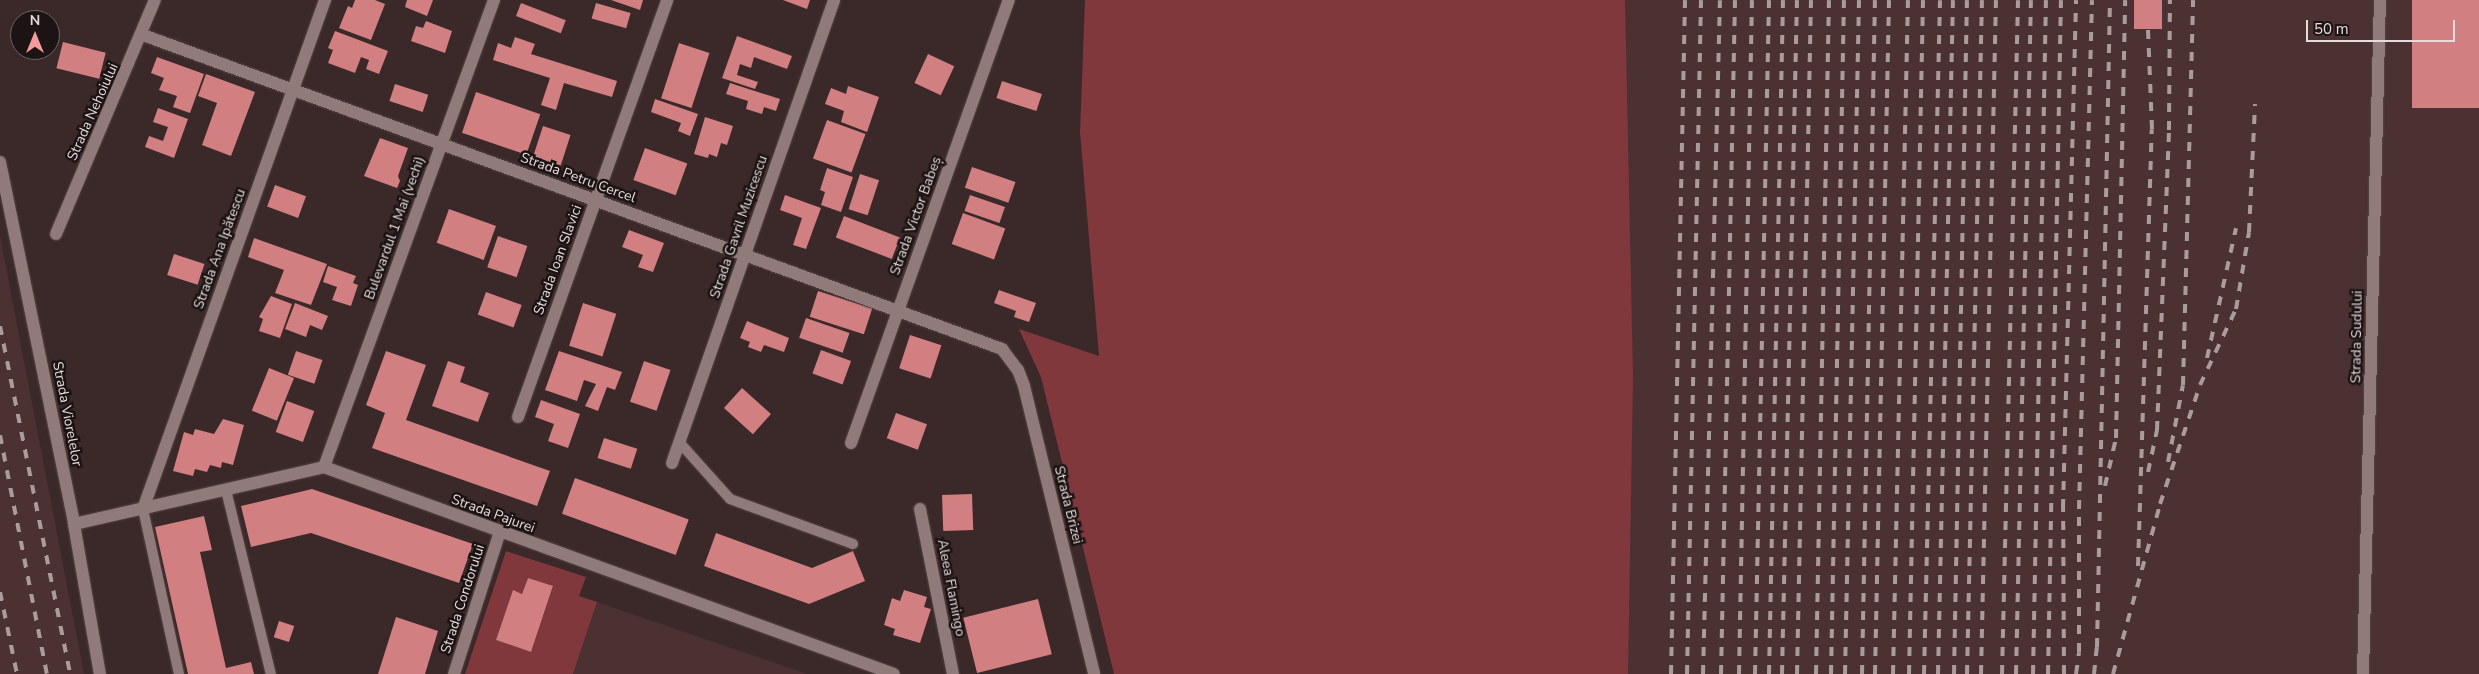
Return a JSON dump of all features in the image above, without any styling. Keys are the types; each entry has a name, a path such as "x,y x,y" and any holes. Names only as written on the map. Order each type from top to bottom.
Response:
{"street":[{"name":"Strada Nehoiului","path":"56,234 143,35 155,0"},
{"name":"Strada Ana Ipătescu","path":"143,509 325,0"},
{"name":"Bulevardul 1 Mai (vechi)","path":"324,467 494,0"},
{"name":"Strada Ioan Slavici","path":"518,418 667,0"},
{"name":"Strada Gavril Muzicescu","path":"672,463 834,0"},
{"name":"Strada Victor Babeș","path":"851,443 1010,0"},
{"name":"Strada Sudului","path":"2363,674 2380,0"},
{"name":"Strada Petru Cercel","path":"143,35 898,308 1002,348"},
{"name":"Strada Viorelelor","path":"0,162 74,524 100,674"},
{"name":"Strada Brizei","path":"1002,348 1018,370 1024,386 1094,674"},
{"path":"74,524 324,467"},
{"name":"Strada Pajurei","path":"324,467 894,674"},
{"name":"Aleea Flamingo","path":"920,509 953,674"},
{"name":"Strada Condorului","path":"454,674 500,532"}],"lane":[{"path":"680,443 730,499 853,544"},
{"path":"226,490 271,674"},
{"path":"143,509 179,674"}],"shaded area":[{"path":"1085,0 1625,0 1633,377 1628,674 1114,674 1041,377 1019,329 1099,356 1080,132"},
{"path":"1625,0 2479,0 2479,674 1625,674"},
{"path":"0,236 84,674 0,674"},
{"path":"506,551 586,577 579,596 597,602 573,674 465,674","holes":["528,578 553,587 531,652 496,640 513,591 522,594"]},
{"path":"597,602 807,674 573,674"}],"building":[{"path":"355,0 375,0 385,4 371,40 339,28 348,6 352,8"},
{"path":"407,0 433,0 427,16 405,7"},
{"path":"611,0 643,0 640,10"},
{"path":"783,0 810,0 807,9"},
{"path":"2134,0 2162,0 2162,29 2134,29"},
{"path":"2412,0 2479,0 2479,108 2412,108"},
{"path":"521,3 566,20 561,33 516,16"},
{"path":"596,3 631,13 626,28 592,18"},
{"path":"426,21 452,31 445,53 411,41 416,26 423,28"},
{"path":"335,31 388,51 379,74 366,69 369,60 361,57 355,73 328,63 333,50 328,48"},
{"path":"737,36 792,56 787,69 754,57 751,68 740,64 737,75 758,82 755,89 722,78"},
{"path":"515,37 535,44 531,54 617,81 612,97 564,83 556,110 541,105 550,78 493,60 498,43 511,48"},
{"path":"63,42 106,53 99,79 56,68"},
{"path":"679,43 709,53 692,108 661,98"},
{"path":"928,54 954,66 941,95 914,83"},
{"path":"157,57 204,74 190,113 173,107 177,96 159,90 164,78 151,73"},
{"path":"206,74 255,92 231,156 202,145 217,103 198,96"},
{"path":"1002,81 1042,94 1036,111 996,98"},
{"path":"730,83 780,99 776,111 764,107 762,114 746,109 748,101 726,94"},
{"path":"395,84 428,95 423,112 389,101"},
{"path":"848,86 879,97 867,132 841,122 844,111 825,104 831,88 846,94"},
{"path":"476,92 540,114 526,155 462,133"},
{"path":"655,99 698,114 690,136 678,131 681,123 651,112"},
{"path":"158,108 188,119 174,158 145,147 149,136 163,141 168,127 153,122"},
{"path":"705,117 733,126 727,145 721,143 717,157 709,154 708,158 694,154"},
{"path":"827,120 866,134 852,173 813,159"},
{"path":"543,126 571,135 561,165 533,156"},
{"path":"380,138 408,148 398,176 400,181 397,188 364,176"},
{"path":"645,148 687,163 676,195 633,180"},
{"path":"972,167 1015,182 1008,203 965,188"},
{"path":"827,168 853,177 841,212 821,205 825,192 820,190"},
{"path":"860,174 879,180 868,215 849,209"},
{"path":"275,185 306,196 298,218 267,207"},
{"path":"785,195 821,208 806,249 793,245 802,218 780,210"},
{"path":"970,195 1005,207 999,223 964,211"},
{"path":"449,209 496,226 484,260 437,243"},
{"path":"963,213 1005,228 994,259 952,244"},
{"path":"844,216 900,238 892,259 836,237"},
{"path":"629,230 664,243 653,272 638,267 643,255 622,247"},
{"path":"498,236 527,246 517,277 487,267"},
{"path":"254,238 327,264 311,305 275,293 284,270 248,257"},
{"path":"174,254 204,264 198,285 167,275"},
{"path":"328,266 356,276 353,283 358,285 351,306 332,300 337,287 323,282"},
{"path":"999,290 1036,303 1029,322 1014,317 1016,311 994,303"},
{"path":"818,291 872,309 864,334 810,317"},
{"path":"486,292 522,305 513,328 478,315"},
{"path":"271,296 292,304 280,338 259,331 263,319 259,317"},
{"path":"295,303 328,316 322,330 310,325 306,337 285,329"},
{"path":"583,303 616,314 602,357 569,346"},
{"path":"806,318 849,333 843,353 799,338"},
{"path":"747,321 789,338 784,352 764,345 761,352 748,347 750,342 740,338"},
{"path":"910,335 941,345 931,378 899,368"},
{"path":"821,350 851,361 843,384 812,373"},
{"path":"296,351 322,360 314,384 288,375"},
{"path":"386,351 426,365 406,420 550,471 537,506 372,448 385,413 366,405"},
{"path":"559,351 622,372 615,390 607,387 598,411 585,406 596,384 584,380 577,401 545,390"},
{"path":"448,361 465,367 460,382 489,393 478,422 432,406"},
{"path":"644,361 670,370 656,411 630,402"},
{"path":"269,368 294,378 277,421 252,411"},
{"path":"742,388 771,414 753,434 724,408"},
{"path":"541,400 580,414 568,448 548,441 554,424 535,417"},
{"path":"287,401 314,411 303,442 276,432"},
{"path":"896,413 927,424 918,450 887,438"},
{"path":"223,419 244,425 233,465 222,462 221,468 210,465 207,472 195,469 193,476 173,471 184,432 193,435 195,429 214,434"},
{"path":"604,438 637,449 631,469 598,458"},
{"path":"575,478 689,519 676,555 562,514"},
{"path":"312,489 473,544 459,583 311,533 251,547 241,506"},
{"path":"972,494 973,530 943,531 942,495"},
{"path":"204,516 212,550 200,552 226,668 251,662 254,674 188,674 155,527"},
{"path":"716,533 812,568 853,551 865,581 809,604 704,566"},
{"path":"528,578 553,586 531,652 496,640 513,590 522,594"},
{"path":"904,590 927,597 924,607 931,609 920,643 893,635 895,629 884,625 892,598 900,601"},
{"path":"1038,599 1052,654 977,673 963,618"},
{"path":"396,617 438,631 425,674 378,674"},
{"path":"279,621 294,626 289,642 274,637"}],"railway":[{"path":"1671,674 1685,0"},
{"path":"1687,674 1701,0"},
{"path":"1703,674 1720,0"},
{"path":"1721,674 1735,0"},
{"path":"1739,674 1752,0"},
{"path":"1755,674 1769,0"},
{"path":"1769,674 1783,0"},
{"path":"1782,674 1797,0"},
{"path":"1797,674 1811,0"},
{"path":"1816,674 1829,0"},
{"path":"1831,674 1844,0"},
{"path":"1845,674 1859,0"},
{"path":"1862,674 1875,0"},
{"path":"1875,674 1889,0"},
{"path":"1893,674 1908,0"},
{"path":"1909,674 1923,0"},
{"path":"1924,674 1940,0"},
{"path":"1938,674 1953,0"},
{"path":"1954,674 1967,0"},
{"path":"1967,674 1982,0"},
{"path":"1981,674 1996,0"},
{"path":"2002,674 2018,0"},
{"path":"2016,674 2031,0"},
{"path":"2033,674 2046,0"},
{"path":"2048,674 2061,0"},
{"path":"2064,674 2063,508 2076,0"},
{"path":"2076,674 2079,652 2079,509 2092,0"},
{"path":"2094,674 2097,647 2110,0"},
{"path":"2105,486 2116,438 2125,0"},
{"path":"2148,472 2157,430 2169,130 2170,0"},
{"path":"2168,462 2183,385 2193,0"},
{"path":"2138,566 2152,129 2148,29"},
{"path":"2113,674 2160,504 2200,385 2236,309 2249,232 2255,104"},
{"path":"2207,358 2236,228"},
{"path":"0,326 70,674"},
{"path":"0,435 47,674"},
{"path":"0,592 17,674"}]}
